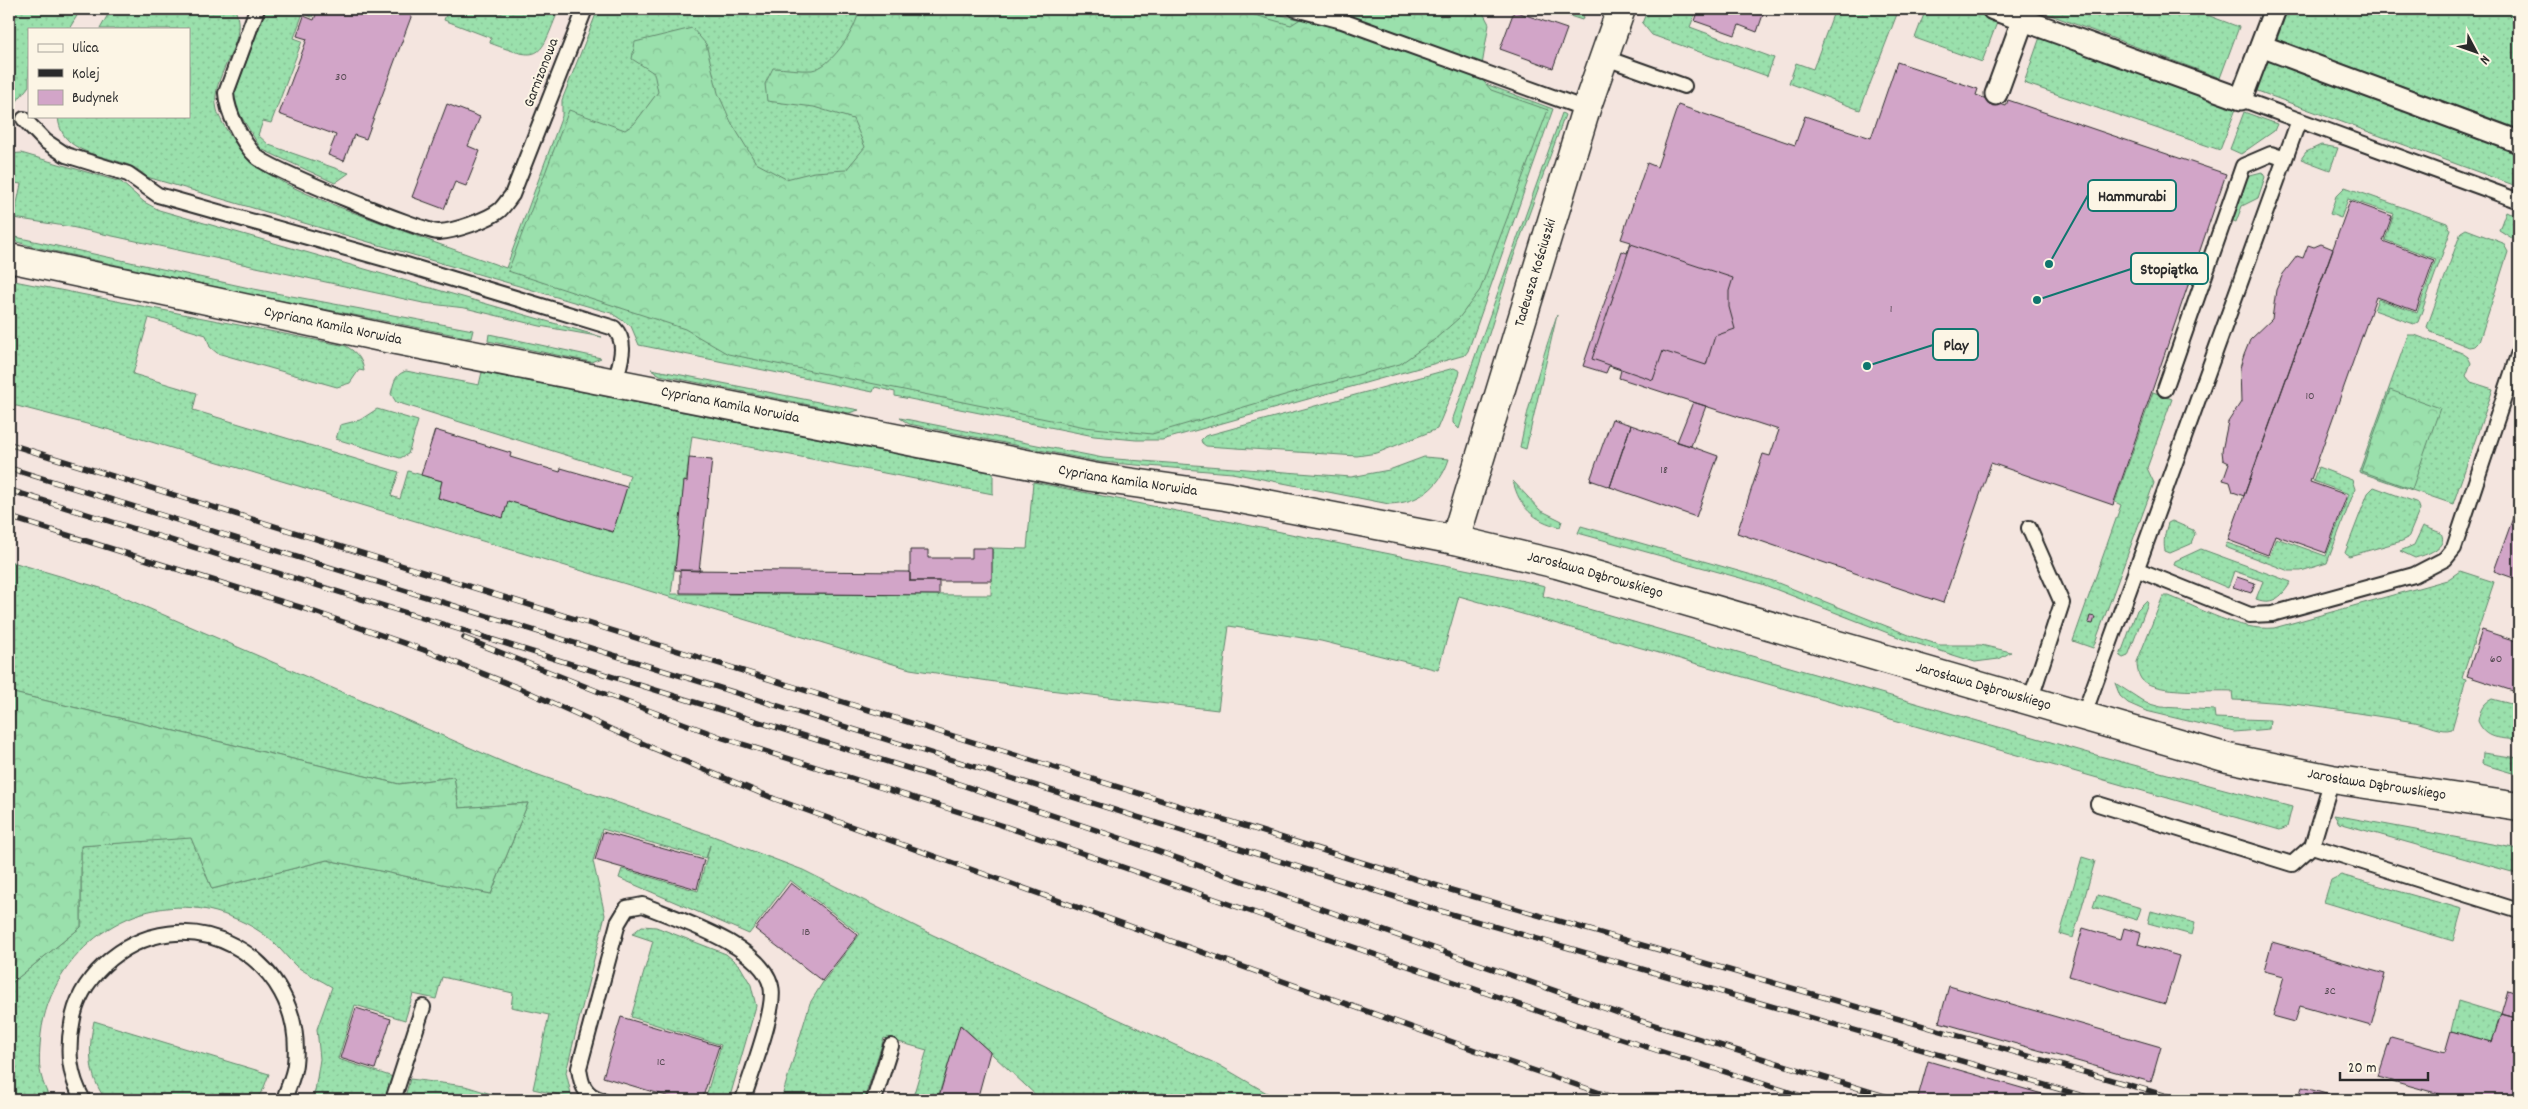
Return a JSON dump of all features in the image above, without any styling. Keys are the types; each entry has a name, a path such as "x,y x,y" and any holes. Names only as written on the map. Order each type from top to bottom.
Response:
{"street":[{"name":"Tadeusza Kościuszki","path":"1455,540 1586,109 1621,9"},
{"path":"1992,9 2025,14 2241,99 2274,9"},
{"path":"1996,94 2025,14"},
{"path":"2261,46 2519,142"},
{"name":"Cypriana Kamila Norwida","path":"9,258 381,337 1092,477 1225,496 1455,540"},
{"name":"Jarosława Dąbrowskiego","path":"1455,540 1557,564 2228,758 2332,779 2519,807"}],"lane":[{"name":"Garnizonowa","path":"257,9 226,93 227,107 239,132 257,158 320,190 438,232 480,221 500,210 512,195 585,9"},
{"path":"1295,9 1318,12 1586,109"},
{"path":"1603,57 1684,86"},
{"path":"2241,99 2519,201"},
{"path":"24,119 45,141 66,155 128,174 158,194 403,264 614,328 620,334 623,342 615,383"},
{"path":"2083,717 2299,120"},
{"path":"2165,389 2243,166 2271,154 2285,159"},
{"path":"2136,569 2250,615 2272,614 2414,575 2445,559 2454,548 2519,352"},
{"path":"2029,528 2062,603 2030,702"},
{"path":"2098,804 2292,864 2312,846 2332,779"},
{"path":"2312,846 2519,911"},
{"path":"601,1100 592,1098 581,1086 579,1068 618,923 627,908 643,905 738,946 758,961 772,986 769,1013 743,1100"},
{"path":"83,1100 74,1084 68,1047 74,1009 92,976 120,950 155,936 192,932 229,941 260,962 284,992 296,1028 295,1066 284,1100"},
{"path":"393,1100 423,1007"},
{"path":"874,1100 891,1046"}],"green space":[{"path":"9,9 81,9 70,28 28,28 28,87 9,111"},
{"path":"111,9 235,9 238,22 237,35 234,47 218,84 217,110 222,123 232,139 253,164 278,180 320,199 506,268 562,116 562,100 598,9 1259,9 1343,31 1553,109 1465,355 1162,440 1136,440 1094,436 895,396 895,392 875,387 873,392 639,345 631,326 611,313 147,177 133,167 75,146 66,139 58,118 190,118 190,28 101,28"},
{"path":"266,9 315,9 312,17 303,13 294,38 302,41 271,123 263,121 258,135 269,145 349,173 335,183 261,149 236,108 234,95"},
{"path":"448,9 487,9 501,14 503,9 559,9 542,47 537,52 530,54 520,53 490,43 491,38 444,20"},
{"path":"853,9 1233,9 1291,25 1316,9 1481,9 1489,24 1480,77 1491,90 1548,110 1480,290 1459,318 1434,340 1400,364 1312,387 1152,434 1085,427 728,354 685,329 508,271 569,110 625,130 634,124 658,92 654,73 632,59 635,42 692,28 706,44 718,93 731,122 756,163 786,179 814,172 846,170 865,147 853,119 814,107 767,101 765,84 773,68 812,70 826,63 834,56 851,31 858,15"},
{"path":"1548,9 1586,9 1582,20"},
{"path":"1648,9 1697,9 1690,27 1774,58 1767,76 1652,35 1642,23"},
{"path":"1835,9 1899,9 1860,110 1789,83 1796,63 1813,69"},
{"path":"1926,9 1968,9 1998,20 1982,62 1915,38"},
{"path":"2050,9 2191,9 2239,27 2220,78 2048,14"},
{"path":"2288,9 2519,9 2519,129 2277,39"},
{"path":"2040,37 2236,109 2220,150 2024,83"},
{"path":"2264,58 2519,153 2519,187 2252,89"},
{"path":"2244,112 2277,124 2274,131 2241,154 2230,149"},
{"path":"1562,113 1565,115 1512,261 1459,429 1453,423 1453,418"},
{"path":"2321,145 2338,148 2330,170 2301,159 2306,152"},
{"path":"21,153 121,182 144,202 159,210 602,337 540,326 465,308 423,303 71,227 14,218 21,184 9,182 9,154"},
{"path":"2262,172 2265,177 2258,198 2242,206 2236,222 2231,220 2245,179 2250,175"},
{"path":"2345,187 2447,223 2451,230 2418,322 2414,324 2374,310 2378,299 2417,313 2436,259 2385,240 2394,214 2348,199 2341,218 2330,214 2336,196"},
{"path":"2506,211 2519,217 2519,255 2517,254 2515,240 2499,230"},
{"path":"2466,229 2503,243 2508,252 2479,342 2475,346 2469,347 2431,332 2427,327 2461,232"},
{"path":"11,236 254,289 473,330 471,338 252,295 31,246 10,240"},
{"path":"9,280 346,346 358,356 364,371 359,370 350,383 337,387 217,353 210,347 206,335 149,318 133,374 197,393 193,410 399,472 391,496 400,499 408,471 442,481 438,498 503,517 508,501 613,532 630,475 396,402 391,394 394,383 399,375 406,371 479,385 482,372 993,473 993,494 692,436 671,594 991,595 992,548 1027,549 1033,482 1545,586 1543,596 2096,755 2292,807 2287,827 2280,830 1459,596 1438,670 1321,641 1229,626 1218,710 1041,689 910,669 118,432 9,404"},
{"path":"1557,315 1526,449 1520,447 1536,380"},
{"path":"489,334 601,358 591,362 488,341"},
{"path":"2408,335 2415,335 2462,353 2468,357 2471,363 2466,376 2471,382 2493,389 2453,504 2359,472"},
{"path":"1454,368 1460,371 1459,376 1437,429 1377,453 1357,456 1206,446 1201,440 1205,436"},
{"path":"651,369 859,410 849,413 660,375"},
{"path":"2390,390 2440,408 2412,489 2361,471"},
{"path":"2153,392 2172,399 2147,468 2154,483 2093,648 2073,641 2121,505 2115,502"},
{"path":"377,409 418,421 408,454 400,458 336,439 340,425 360,420"},
{"path":"900,418 1103,458 1351,477 1389,470 1424,457 1449,459 1440,478 1426,492 1409,501 1389,504 1232,473 1100,462 909,424"},
{"path":"2318,467 2352,480 2355,489 2327,563 2301,571 2289,571 2225,547 2227,543 2269,557 2276,538 2326,556 2349,494 2313,481"},
{"path":"1513,481 1540,510 1562,521 1560,527 1543,521 1529,512 1519,498"},
{"path":"2374,487 2418,503 2420,509 2408,538 2349,556 2345,553 2368,493"},
{"path":"2172,521 2193,530 2195,534 2191,544 2170,553 2165,551 2164,541 2168,523"},
{"path":"1581,526 1773,581 1914,637 1940,645 1981,645 2011,652 1999,659 1975,662 1906,640 1762,584 1578,533"},
{"path":"2423,526 2441,533 2443,538 2439,547 2430,553 2415,558 2400,551 2414,545"},
{"path":"2201,549 2291,582 2277,598 2262,601 2256,599 2263,581 2234,571 2228,588 2174,565 2175,561"},
{"path":"9,561 104,589 510,765 713,836 803,870 933,935 1219,1065 1279,1100 1041,1100 961,1025 937,1100 912,1100 927,1050 884,1038 864,1100 781,1100 810,1003 823,982 860,934 790,880 749,934 619,878 622,869 698,891 710,845 706,858 602,829 593,861 605,915 566,1072 572,1098 533,1089 549,1015 511,1007 513,993 442,977 436,999 413,994 405,1020 355,1005 338,1059 393,1077 385,1100 311,1100 315,1091 320,1059 317,1029 332,987 296,966 267,937 246,924 216,912 185,907 155,910 127,919 102,933 79,953 61,977 48,1004 41,1034 40,1070 50,1100 9,1100 9,985 81,927 81,846 191,837 212,889 327,860 491,894 528,803 459,808 454,777 399,784 9,692"},
{"path":"2460,571 2494,582 2462,678 2466,679 2452,729 2443,730 2415,722 2324,708 2233,700 2232,691 2185,690 2159,687 2142,680 2139,674 2137,662 2163,596 2169,596 2234,623 2261,628 2274,628 2447,580"},
{"path":"2146,601 2148,603 2128,656 2123,658 2120,656 2137,610"},
{"path":"2115,683 2146,703 2161,707 2214,710 2215,718 2270,720 2269,729 2234,732 2146,711 2128,703 2120,696"},
{"path":"9,692 399,784 454,777 459,808 528,803 491,894 327,860 212,889 191,838 81,846 81,927 9,985"},
{"path":"2492,699 2519,706 2519,740 2495,737 2485,732 2481,727 2478,721 2481,711 2486,703"},
{"path":"2483,753 2519,758 2519,775 2482,764"},
{"path":"2334,815 2519,849 2519,874 2339,823"},
{"path":"2082,857 2095,861 2073,938 2060,934"},
{"path":"2341,875 2462,909 2453,941 2324,902 2331,880"},
{"path":"2097,895 2141,908 2137,920 2093,907"},
{"path":"2151,911 2195,923 2192,935 2148,923"},
{"path":"642,926 656,927 726,954 740,966 751,985 756,1006 729,1100 705,1100 721,1045 631,1017 653,941 632,934"},
{"path":"2458,1001 2501,1014 2492,1042 2451,1031"},
{"path":"94,1021 269,1074 263,1090 255,1100 106,1100 96,1082 91,1062 90,1052"},
{"path":"410,1079 465,1086 511,1100 404,1100"}],"building":[{"path":"318,9 414,9 366,139 354,135 344,161 328,155 336,135 279,114 307,39 297,36 304,16 314,20"},
{"path":"1699,9 1765,9 1757,32 1739,25 1735,35 1695,21"},
{"path":"1514,11 1567,29 1553,68 1500,49"},
{"path":"1897,62 1978,89 1976,95 2006,106 2008,100 2226,174 2113,505 1991,463 1943,603 1737,533 1763,454 1770,456 1779,430 1619,378 1621,370 1609,366 1606,373 1583,366 1622,251 1627,253 1631,242 1621,239 1647,163 1657,167 1678,105 1795,145 1805,116 1871,138"},
{"path":"447,104 480,117 468,146 480,151 466,186 455,182 444,209 412,197"},
{"path":"2350,201 2392,216 2383,241 2434,260 2416,311 2376,297 2310,482 2347,495 2326,553 2275,535 2268,555 2228,540"},
{"path":"1631,244 1733,278 1729,291 1729,307 1735,329 1715,336 1706,365 1663,351 1653,380 1592,359"},
{"path":"2321,244 2333,249 2244,496 2233,492 2230,482 2223,480 2229,463 2223,460 2222,451 2228,422 2241,402 2240,368 2250,340 2272,319 2276,290 2283,274 2297,256 2303,258 2308,245 2314,247"},
{"path":"1693,402 1706,406 1691,446 1677,442"},
{"path":"1612,419 1631,425 1610,487 1590,480"},
{"path":"1631,425 1718,456 1696,517 1610,487"},
{"path":"435,430 511,453 510,457 560,472 561,468 627,487 613,532 508,501 503,518 438,498 442,481 421,475"},
{"path":"689,458 712,460 699,571 675,570 684,481 687,482"},
{"path":"2519,501 2519,580 2494,571"},
{"path":"972,548 992,548 992,581 910,581 910,550 928,550 928,558 972,558"},
{"path":"680,570 910,572 910,581 939,581 939,595 680,593"},
{"path":"2237,577 2255,583 2251,593 2233,587"},
{"path":"2090,616 2095,617 2093,624 2088,623"},
{"path":"2482,630 2519,642 2519,693 2467,676"},
{"path":"603,832 704,860 697,889 595,860"},
{"path":"791,883 858,935 822,981 755,929"},
{"path":"2083,928 2121,939 2124,928 2141,933 2138,944 2179,956 2165,1004 2069,976"},
{"path":"2272,942 2385,974 2371,1026 2300,1006 2295,1022 2273,1016 2284,976 2264,971"},
{"path":"1949,986 2161,1047 2151,1082 1939,1022"},
{"path":"2508,990 2519,994 2518,1018 2501,1014"},
{"path":"356,1008 391,1019 375,1069 340,1058"},
{"path":"2501,1014 2519,1019 2519,1100 2461,1100 2378,1077 2391,1037 2445,1052 2451,1031 2492,1042"},
{"path":"621,1017 719,1046 702,1100 680,1100 603,1077"},
{"path":"960,1025 990,1052 977,1100 938,1100"},
{"path":"1928,1061 2063,1100 1930,1100 1918,1097"},
{"path":"2302,1087 2347,1100 2298,1100"}],"railway":[{"path":"9,444 1451,890 2181,1100"},
{"path":"9,468 1444,912 2097,1100"},
{"path":"9,490 956,783 1123,839 1641,1021 1897,1100"},
{"path":"9,517 309,610 424,650 519,688 655,749 775,799 1500,1059 1621,1100"},
{"path":"464,638 602,693 723,738 1001,825 1590,1029 1814,1100"}],"place":[{"name":"Hammurabi","path":"2049,264"},
{"name":"Stopiątka","path":"2037,300"},
{"name":"Play","path":"1867,366"}]}
